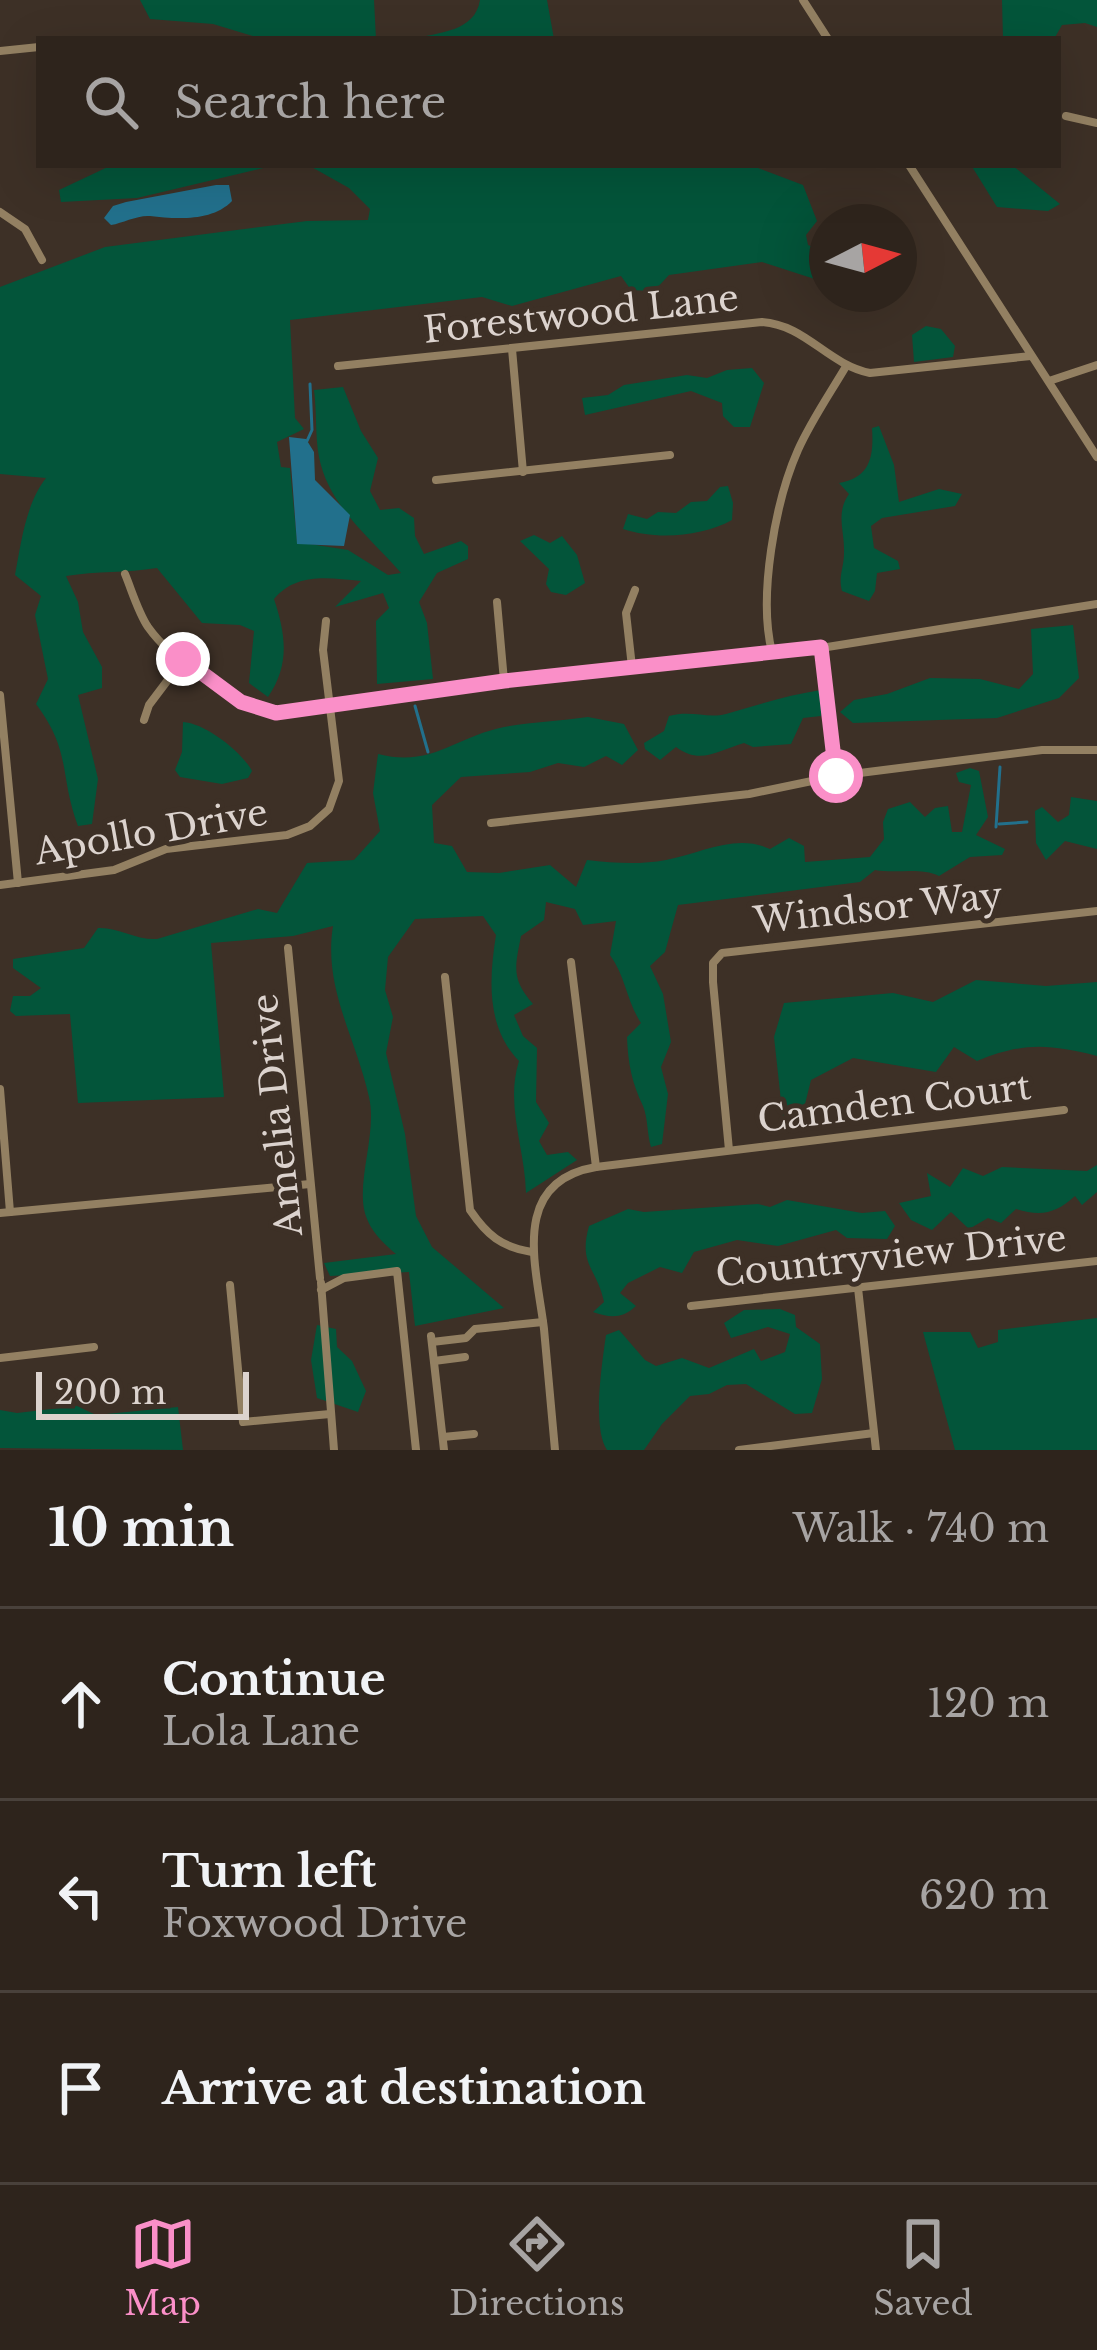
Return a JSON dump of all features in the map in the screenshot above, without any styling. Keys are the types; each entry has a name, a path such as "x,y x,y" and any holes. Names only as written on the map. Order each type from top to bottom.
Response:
{"street":[{"path":"803,0 826,36"},
{"path":"0,51 36,47"},
{"path":"1066,116 1097,123"},
{"path":"910,168 1097,457"},
{"path":"0,212 25,230 42,260"},
{"name":"Forestwood Lane","path":"338,366 762,322 783,323 845,368"},
{"path":"512,349 523,472"},
{"path":"772,652 766,628 767,596 785,488 799,448 845,368 870,373 1031,356"},
{"path":"1048,381 1097,365"},
{"path":"436,480 670,455"},
{"path":"125,574 147,626 241,702 276,713 504,681 821,647 1097,604"},
{"path":"632,668 626,613 635,590"},
{"path":"497,602 504,681"},
{"name":"Apollo Drive","path":"0,885 114,870 166,849 287,835 310,826 329,808 339,781 323,650 326,621"},
{"path":"821,647 836,776"},
{"path":"144,720 148,705 183,659"},
{"path":"0,695 17,883"},
{"path":"491,823 749,794 836,776 1042,750 1097,750"},
{"name":"Windsor Way","path":"730,1150 713,982 713,963 722,953 1097,911"},
{"name":"Amelia Drive","path":"288,948 334,1450"},
{"path":"555,1450 532,1252 537,1211 548,1193 572,1174 596,1167 571,962"},
{"path":"445,977 470,1210 486,1234 510,1248 532,1252"},
{"path":"0,1089 5,1212 310,1184"},
{"name":"Camden Court","path":"596,1167 1064,1111"},
{"name":"Countryview Drive","path":"691,1306 1097,1261"},
{"path":"321,1283 397,1271 416,1450"},
{"path":"230,1285 243,1422 330,1414"},
{"path":"858,1288 876,1450"},
{"path":"444,1450 432,1339 466,1338 475,1329 543,1322"},
{"path":"0,1358 94,1347"},
{"path":"434,1360 465,1357"},
{"path":"740,1450 874,1433"},
{"path":"443,1437 474,1434"}],"green space":[{"path":"140,0 374,0 376,36 253,36 213,24 150,19"},
{"path":"480,0 547,0 553,36 426,36 463,25 477,11"},
{"path":"1002,0 1097,0 1097,27 1062,25 1056,36 1003,36"},
{"path":"106,168 263,168 137,198 61,202 59,190"},
{"path":"313,168 758,168 803,185 810,204 806,235 809,277 762,262 669,275 654,291 631,290 621,276 512,306 482,297 290,320 295,418 304,429 277,442 281,467 290,468 297,542 348,550 388,575 401,573 352,520 324,475 314,390 343,387 378,458 370,491 380,510 399,508 414,518 415,536 424,554 461,541 468,546 468,559 437,573 419,602 427,623 433,679 377,684 376,621 389,608 383,593 335,607 361,581 303,581 274,599 284,649 280,673 268,697 249,683 254,631 240,625 202,623 157,568 66,576 78,602 83,632 102,667 102,688 78,695 98,779 92,824 78,826 60,750 36,704 48,679 35,615 41,596 15,575 29,511 46,478 0,474 0,287 105,247 307,221 368,220 370,209 349,188"},
{"path":"973,168 1016,168 1060,204 1048,211 997,207"},
{"path":"926,326 941,329 955,346 953,357 914,362 912,335"},
{"path":"752,368 764,383 750,427 734,427 723,416 722,403 691,391 585,415 582,398 608,395 624,385 687,375 707,378"},
{"path":"879,426 894,465 899,502 939,489 962,494 955,506 882,518 871,526 874,548 898,561 900,569 877,573 869,601 842,591 842,516 849,494 839,483 864,471 871,457 872,428"},
{"path":"728,486 732,520 720,526 678,535 623,529 628,514 647,519 658,512 676,513 691,502 707,501 720,487"},
{"path":"534,535 550,543 562,536 577,555 585,583 566,595 551,592 546,584 549,569 520,541"},
{"path":"1073,625 1079,678 1059,698 997,718 853,723 840,712 854,700 930,678 980,679 1019,689 1033,674 1031,629"},
{"path":"821,690 821,716 803,718 791,744 753,747 744,743 701,756 676,747 660,760 645,749 644,743 664,731 669,716 719,715"},
{"path":"588,717 624,724 638,750 622,765 606,756 584,767 558,763 530,772 461,777 432,805 434,843 452,846 467,872 499,873 550,865 576,887 587,860 656,862 732,844 770,849 789,838 804,846 805,862 870,857 884,839 888,809 910,802 925,817 935,808 948,806 952,832 962,832 971,785 959,782 956,773 970,768 979,771 988,817 976,835 1005,849 1002,855 970,857 939,876 875,870 860,882 678,905 665,952 650,966 663,994 671,1042 661,1067 668,1094 662,1144 651,1147 645,1111 631,1073 627,1037 641,1023 610,955 616,921 583,925 575,909 546,902 544,920 521,936 517,956 518,980 533,1004 514,1015 523,1036 537,1048 536,1102 549,1123 539,1141 547,1155 568,1152 577,1160 526,1193 514,1094 519,1061 500,1033 492,1002 496,935 483,916 415,919 388,957 385,990 393,1017 386,1053 405,1134 416,1216 432,1247 504,1308 415,1326 409,1272 330,1276 324,1263 396,1254 372,1229 364,1209 371,1111 337,992 333,926 293,936 211,943 224,1097 78,1103 70,1014 16,1016 10,1011 13,996 30,996 41,988 13,968 13,959 84,948 98,928 157,939 258,909 277,913 307,863 354,860 380,831 373,793 378,754 413,757 504,727"},
{"path":"183,722 202,727 232,747 252,771 248,778 222,784 180,777 175,770 182,752"},
{"path":"1071,797 1097,801 1097,849 1065,841 1046,860 1036,843 1035,811 1042,807 1058,822 1069,815"},
{"path":"976,980 1046,986 1097,982 1097,1056 1036,1047 977,1061 954,1047 936,1072 853,1058 811,1080 802,1116 783,1119 774,1037 784,1003 893,993 933,1002"},
{"path":"1097,1165 1097,1192 1082,1205 1075,1196 1048,1212 1016,1209 1001,1223 988,1218 969,1229 951,1212 932,1230 911,1220 899,1203 931,1196 927,1173 950,1187 963,1168 983,1176 1002,1167 1087,1171"},
{"path":"787,1200 862,1213 885,1211 895,1226 887,1239 847,1238 836,1230 778,1246 737,1240 694,1252 682,1273 660,1267 628,1283 620,1293 636,1306 626,1313 593,1312 604,1302 587,1258 589,1226 628,1209 770,1207"},
{"path":"780,1309 795,1315 796,1327 820,1344 822,1379 812,1413 795,1414 746,1384 727,1385 690,1396 644,1450 607,1450 599,1412 606,1335 619,1330 656,1366 682,1358 709,1368 754,1349 761,1361 785,1352 790,1334 768,1327 731,1338 724,1323 744,1310"},
{"path":"1097,1318 1097,1450 955,1450 923,1332 970,1332 978,1348 998,1342 998,1330"},
{"path":"317,1325 336,1329 337,1347 352,1361 366,1391 358,1412 317,1398 311,1360"},
{"path":"77,1406 96,1415 178,1407 183,1450 0,1448 0,1410 17,1413"}],"water":[{"path":"229,185 232,201 204,216 145,216 111,225 104,218 113,206 126,202"},
{"path":"289,437 306,439 314,452 315,480 350,515 344,546 297,544"}],"waterway":[{"path":"307,441 312,430 310,384"},
{"path":"415,706 428,752"},
{"path":"996,827 1000,767"},
{"path":"999,824 1027,822"}],"route":[{"path":"183,659 241,702 276,713 504,681 821,647 836,776"}]}
